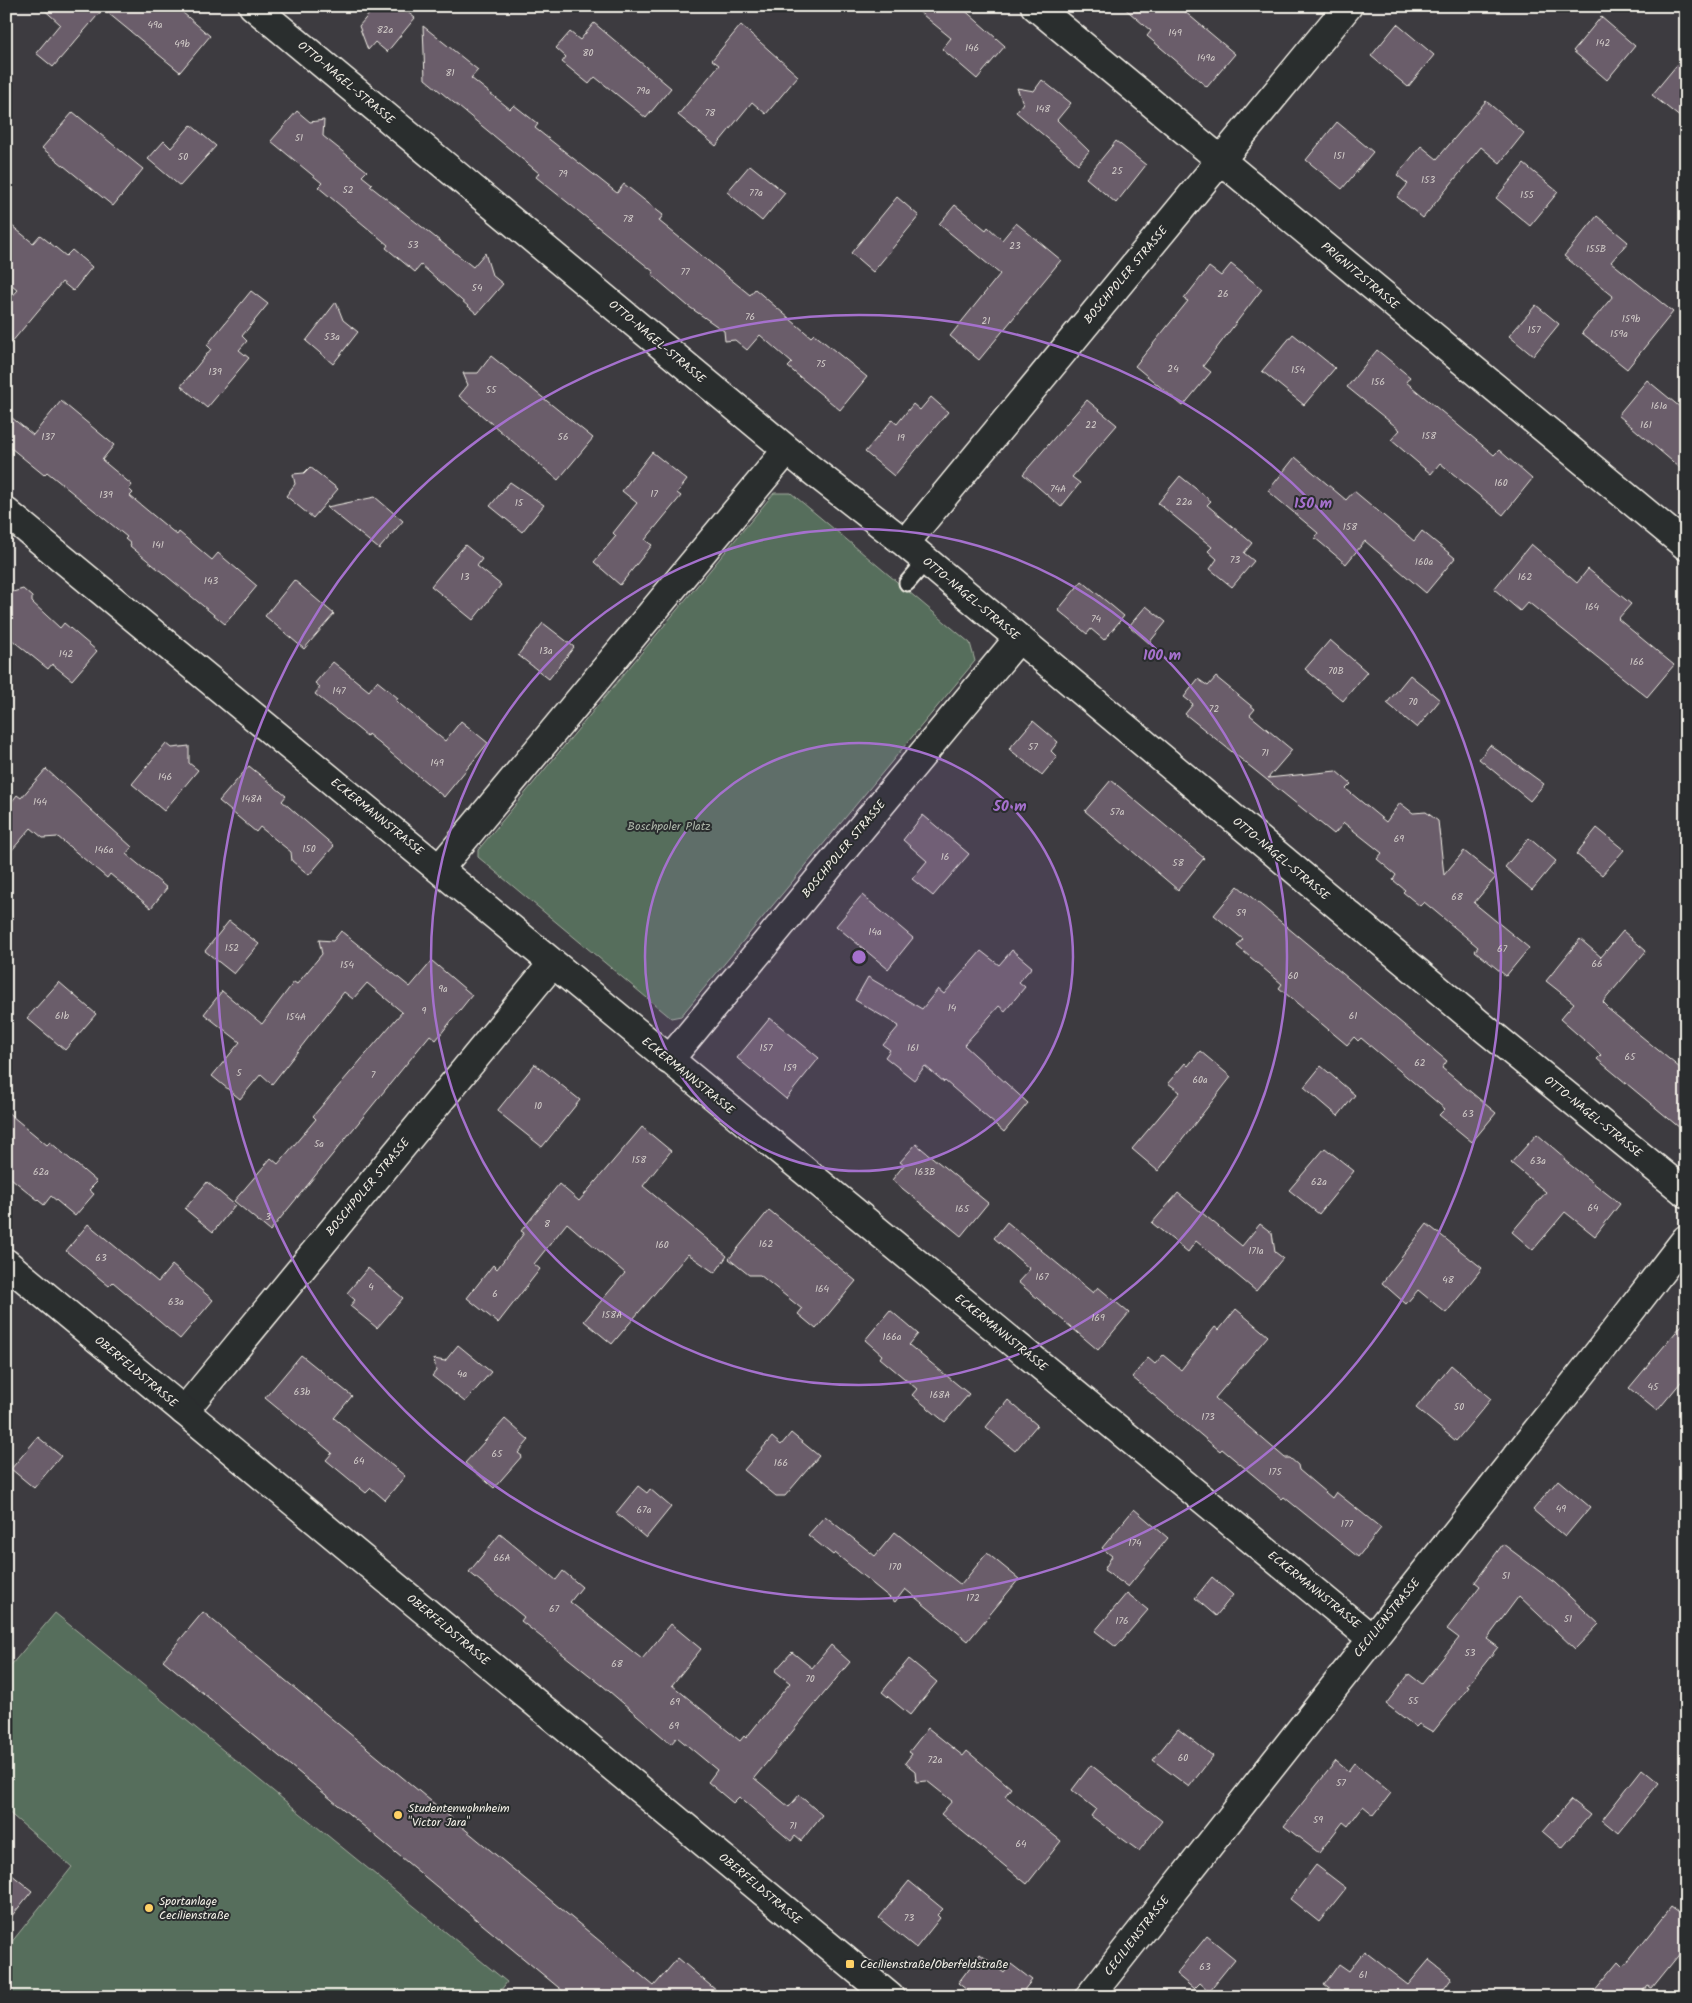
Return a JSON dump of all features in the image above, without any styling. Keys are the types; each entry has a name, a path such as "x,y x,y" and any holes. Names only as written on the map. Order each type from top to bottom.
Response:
{"street":[{"name":"OTTO-NAGEL-STRASSE","path":"253,6 787,450 905,543 1484,1028 1686,1194"},
{"name":"PRIGNITZSTRASSE","path":"1035,6 1686,546"},
{"name":"BOSCHPOLER STRASSE","path":"905,543 1348,6"},
{"path":"439,869 787,450"},
{"name":"ECKERMANNSTRASSE","path":"6,512 1372,1638"},
{"name":"BOSCHPOLER STRASSE","path":"669,1060 1018,639"},
{"name":"BOSCHPOLER STRASSE","path":"184,1411 553,963"},
{"name":"CECILIENSTRASSE","path":"1089,1997 1588,1366 1686,1239"},
{"name":"OBERFELDSTRASSE","path":"6,1264 890,1997"}],"lane":[{"path":"908,583 926,561"}],"green space":[{"name":"Boschpoler Platz","path":"774,493 791,493 970,643 975,661 681,1016 671,1018 478,857 478,850"},
{"path":"55,1613 507,1982 496,1997 6,1997 6,1949 72,1867 6,1810 6,1671"}],"building":[{"path":"40,6 175,6 210,36 180,72 103,9 53,67 36,53 60,24"},
{"path":"376,6 400,6 415,18 387,52 375,42 368,50 359,26"},
{"path":"912,6 960,6 1005,46 977,79 942,49 951,38"},
{"path":"1122,6 1178,6 1235,54 1207,87 1147,36 1151,31"},
{"path":"1601,17 1635,46 1607,80 1573,51"},
{"path":"594,23 671,88 646,118 595,77 589,84 562,62 566,57 556,48 570,32 580,40"},
{"path":"1397,24 1434,55 1408,87 1371,56"},
{"path":"741,25 798,76 766,114 752,102 716,146 678,115 719,65 712,60"},
{"path":"423,26 478,70 471,78 510,109 514,105 538,124 535,128 617,193 624,184 663,215 659,221 750,295 755,289 811,337 814,334 867,377 840,410 788,367 792,363 760,335 747,350 735,340 725,341 724,331 688,306 652,275 654,272 536,177 539,173 425,79"},
{"path":"1686,54 1686,122 1652,95"},
{"path":"1042,80 1071,103 1057,120 1089,151 1078,164 1016,112 1023,103 1017,88 1034,91"},
{"path":"1486,101 1524,133 1500,163 1481,147 1423,218 1397,197 1408,184 1397,175 1421,146 1437,159"},
{"path":"297,111 310,122 324,120 323,136 367,171 362,176 372,184 370,186 473,267 485,253 492,275 503,284 477,314 421,265 415,272 386,248 388,245 318,187 322,183 271,141"},
{"path":"73,112 143,169 113,206 42,148"},
{"path":"1337,122 1373,152 1342,189 1306,160"},
{"path":"191,125 216,146 180,186 148,159 164,141 171,148"},
{"path":"1116,141 1146,165 1116,203 1086,178"},
{"path":"1524,164 1558,192 1530,226 1496,198"},
{"path":"750,165 785,193 762,221 727,192"},
{"path":"897,197 919,216 873,272 851,253"},
{"path":"955,205 986,230 988,227 1002,240 1016,223 1061,260 979,360 950,336 1000,274 939,224"},
{"path":"1597,216 1628,242 1611,262 1673,312 1627,369 1582,333 1613,296 1564,256"},
{"path":"6,221 33,243 40,235 66,256 72,250 92,267 73,291 62,282 6,349 6,303 18,290 6,280"},
{"path":"1231,264 1262,289 1203,366 1211,372 1183,406 1135,366 1188,301 1184,299 1209,267 1221,276"},
{"path":"251,291 268,304 242,336 247,341 239,350 249,358 207,408 181,386 211,349 207,345"},
{"path":"336,302 343,320 358,332 333,364 306,341"},
{"path":"1536,305 1559,324 1533,356 1509,336"},
{"path":"1293,334 1335,368 1304,405 1262,371"},
{"path":"1377,350 1410,377 1406,382 1494,455 1499,450 1532,479 1503,515 1440,463 1431,474 1391,440 1400,430 1347,387"},
{"path":"491,356 593,438 558,480 459,396 468,385 463,373 478,373"},
{"path":"1647,380 1686,412 1686,473 1618,415"},
{"path":"931,397 948,412 894,476 865,452 892,420 897,424 913,404 920,410"},
{"path":"1087,400 1117,425 1072,477 1080,483 1061,507 1023,474"},
{"path":"61,401 114,445 102,460 132,485 129,489 133,493 130,496 177,535 179,532 212,560 218,553 257,586 225,624 130,546 131,544 125,539 127,537 47,472 44,475 6,444 6,413 33,435"},
{"path":"652,452 687,480 677,493 681,496 645,540 652,545 620,585 594,562 616,536 613,533 637,503 622,491"},
{"path":"1295,457 1346,500 1354,491 1414,541 1422,531 1455,558 1426,593 1365,541 1346,564 1315,538 1318,533 1268,491"},
{"path":"310,467 338,489 313,518 286,496 295,484 293,474 304,473"},
{"path":"1180,476 1211,501 1207,505 1252,543 1244,553 1254,561 1232,587 1210,569 1217,559 1208,551 1212,547 1158,503"},
{"path":"510,482 544,505 522,532 490,506"},
{"path":"375,497 403,521 379,549 327,507"},
{"path":"1531,544 1577,583 1588,569 1631,604 1618,619 1674,665 1647,697 1528,602 1520,611 1494,589"},
{"path":"465,545 482,559 477,566 501,585 473,620 431,586"},
{"path":"294,580 334,614 304,649 265,616"},
{"path":"1082,581 1124,616 1104,640 1091,629 1087,634 1058,610"},
{"path":"23,589 32,597 32,602 60,628 64,623 97,651 72,680 52,664 48,669 6,635 6,594"},
{"path":"1146,606 1166,622 1149,643 1129,626"},
{"path":"543,623 574,647 549,679 518,655"},
{"path":"1330,640 1367,672 1343,701 1305,669"},
{"path":"333,662 369,691 377,681 398,698 396,701 445,741 461,721 488,743 444,797 368,734 367,736 315,694 320,687 315,683"},
{"path":"1410,675 1440,700 1417,728 1387,703"},
{"path":"1216,677 1255,709 1250,715 1292,750 1268,778 1336,771 1351,784 1346,789 1386,822 1400,803 1413,813 1426,812 1438,821 1444,875 1464,851 1496,877 1474,903 1529,948 1506,976 1475,951 1478,947 1424,902 1420,906 1403,892 1405,890 1393,880 1396,875 1377,859 1382,853 1344,823 1334,834 1185,714 1193,704 1184,697 1198,679 1208,686"},
{"path":"1033,721 1058,742 1051,751 1057,757 1042,775 1009,749"},
{"path":"166,743 172,748 189,746 189,763 198,770 164,811 132,784"},
{"path":"1490,745 1544,784 1530,801 1479,759"},
{"path":"249,766 286,796 282,801 334,846 309,875 292,861 291,852 260,827 256,832 219,801"},
{"path":"46,769 132,847 126,854 167,888 151,908 110,874 107,878 58,837 43,838 31,828 6,857 6,809 17,795 21,798"},
{"path":"1111,780 1204,858 1178,890 1085,811"},
{"path":"923,815 969,854 933,896 912,879 927,861 903,840"},
{"path":"1597,828 1624,850 1602,875 1576,854"},
{"path":"1529,838 1556,861 1532,890 1505,867"},
{"path":"1238,886 1447,1061 1442,1068 1496,1113 1472,1142 1439,1115 1445,1109 1361,1038 1358,1041 1354,1037 1347,1045 1279,988 1282,984 1237,946 1243,939 1214,915"},
{"path":"862,895 913,938 888,969 836,926"},
{"path":"229,921 259,944 234,974 205,951"},
{"path":"341,931 410,987 432,961 472,995 436,1040 430,1035 270,1231 234,1201 271,1158 278,1164 316,1119 313,1116 402,1012 367,983 353,999 344,992 272,1084 261,1074 240,1099 212,1076 240,1042 204,1014 222,991 262,1024 294,982 297,984 322,954 319,940 333,941"},
{"path":"1623,931 1646,951 1603,1002 1607,1008 1686,1073 1686,1133 1597,1059 1601,1055 1560,1019 1574,1003 1546,981 1580,939 1601,957"},
{"path":"1012,950 1032,967 1019,982 1025,987 1005,1011 999,1006 964,1045 1028,1103 1004,1132 925,1066 914,1080 885,1057 890,1050 883,1045 899,1026 855,1000 868,977 922,1009 938,989 944,994 981,951 999,965"},
{"path":"59,982 96,1014 65,1050 27,1018"},
{"path":"770,1018 819,1058 786,1099 737,1058"},
{"path":"1200,1051 1231,1077 1158,1171 1132,1149 1180,1092 1168,1083 1185,1063 1188,1066"},
{"path":"535,1064 580,1100 542,1147 497,1111"},
{"path":"1321,1066 1355,1095 1338,1116 1304,1087"},
{"path":"6,1111 47,1145 50,1142 97,1182 89,1190 94,1194 75,1216 51,1196 44,1205 6,1174"},
{"path":"642,1127 671,1151 643,1186 727,1256 715,1273 688,1254 612,1344 584,1321 625,1273 567,1223 534,1264 540,1269 498,1323 467,1298 493,1265 497,1269 524,1233 521,1231 559,1184 579,1201"},
{"path":"1537,1134 1565,1158 1564,1160 1620,1204 1595,1236 1565,1212 1533,1250 1512,1232 1546,1192 1511,1163"},
{"path":"916,1144 988,1203 961,1236 892,1180 904,1165 900,1162"},
{"path":"1325,1148 1354,1171 1319,1214 1289,1190"},
{"path":"207,1182 235,1205 213,1232 185,1209"},
{"path":"1178,1193 1242,1246 1260,1224 1272,1233 1275,1252 1283,1258 1256,1291 1196,1241 1188,1252 1152,1223"},
{"path":"769,1210 856,1281 816,1329 798,1314 802,1309 760,1275 749,1275 729,1259"},
{"path":"1007,1222 1093,1293 1098,1287 1129,1313 1098,1350 1018,1282 1030,1269 994,1238"},
{"path":"88,1224 158,1282 172,1265 213,1300 180,1339 113,1282 109,1286 66,1251"},
{"path":"1427,1224 1482,1268 1446,1313 1418,1290 1406,1304 1382,1283"},
{"path":"368,1268 403,1298 377,1328 350,1306 355,1300 347,1293"},
{"path":"1236,1309 1268,1336 1215,1398 1285,1458 1290,1458 1298,1465 1299,1470 1332,1498 1336,1492 1381,1528 1358,1557 1284,1497 1282,1499 1222,1449 1220,1451 1132,1377 1148,1358 1155,1364 1163,1355 1181,1370 1215,1327 1219,1330"},
{"path":"890,1310 918,1334 909,1345 969,1394 945,1422 912,1395 917,1389 880,1358 882,1355 865,1340"},
{"path":"1686,1320 1686,1376 1657,1411 1629,1388"},
{"path":"458,1345 491,1372 465,1402 432,1376 436,1371 434,1359 445,1361"},
{"path":"301,1355 352,1396 334,1418 405,1476 385,1500 371,1488 366,1493 326,1460 332,1453 265,1398"},
{"path":"1451,1365 1491,1399 1456,1441 1416,1408"},
{"path":"1008,1400 1037,1425 1015,1451 986,1427"},
{"path":"505,1419 529,1440 518,1453 522,1456 494,1488 465,1463"},
{"path":"791,1433 819,1456 785,1496 776,1496 744,1470 772,1437 781,1445"},
{"path":"38,1437 61,1456 34,1488 11,1469"},
{"path":"1558,1480 1590,1507 1565,1537 1533,1510"},
{"path":"638,1486 647,1493 650,1489 671,1507 646,1538 616,1513"},
{"path":"1134,1509 1168,1538 1128,1587 1104,1570 1112,1556 1102,1548"},
{"path":"825,1516 875,1556 895,1532 961,1585 987,1553 1019,1579 968,1641 905,1589 895,1602 835,1553 833,1555 808,1535"},
{"path":"500,1534 556,1580 563,1571 582,1587 570,1602 642,1659 671,1624 701,1649 672,1685 740,1741 744,1736 746,1738 790,1683 775,1671 792,1652 812,1668 831,1645 850,1662 754,1778 789,1807 799,1795 822,1815 801,1841 795,1836 791,1841 739,1797 733,1803 708,1782 717,1770 677,1737 671,1744 603,1686 521,1621 524,1617 469,1572"},
{"path":"1503,1544 1555,1583 1599,1624 1575,1649 1519,1596 1487,1639 1498,1647 1467,1686 1469,1687 1433,1732 1419,1724 1416,1727 1386,1704 1409,1674 1422,1684 1459,1638 1447,1629 1480,1586 1475,1582"},
{"path":"1212,1577 1233,1595 1216,1616 1195,1598"},
{"path":"1127,1593 1148,1610 1116,1647 1095,1631"},
{"name":"Studentenwohnheim \"Victor Jara\"","path":"203,1612 654,1986 678,1958 724,1997 570,1997 163,1660"},
{"path":"909,1659 937,1682 910,1715 882,1692"},
{"path":"928,1728 963,1756 967,1751 1011,1788 1005,1796 1061,1841 1027,1884 941,1814 952,1801 927,1781 916,1782 915,1771 905,1763 912,1754 909,1752"},
{"path":"1178,1729 1213,1756 1189,1787 1153,1760"},
{"path":"1336,1761 1348,1771 1354,1763 1391,1793 1374,1815 1363,1806 1348,1826 1343,1822 1319,1853 1284,1826"},
{"path":"1091,1765 1162,1821 1139,1851 1091,1816 1096,1809 1072,1790"},
{"path":"1642,1769 1659,1783 1618,1833 1602,1820"},
{"path":"1571,1800 1590,1815 1562,1848 1543,1832"},
{"path":"1316,1865 1346,1888 1319,1922 1290,1899"},
{"path":"6,1870 32,1891 6,1923"},
{"path":"909,1881 943,1909 937,1915 940,1918 916,1948 879,1918"},
{"path":"1671,1907 1686,1918 1686,1946 1652,1988 1648,1986 1639,1997 1589,1997 1619,1961 1624,1966"},
{"path":"1207,1936 1235,1959 1209,1991 1200,1983 1194,1989 1176,1974"},
{"path":"1364,1951 1408,1985 1429,1960 1452,1978 1438,1997 1340,1997 1324,1985 1339,1964 1349,1971"},
{"path":"980,1954 1004,1973 1011,1964 1032,1980 1024,1990 1033,1997 976,1997 958,1983"}],"place":[{"name":"Studentenwohnheim \"Victor Jara\"","path":"398,1815"},
{"name":"Sportanlage Cecilienstraße","path":"149,1908"},
{"name":"Cecilienstraße/Oberfeldstraße","path":"850,1964"}]}
